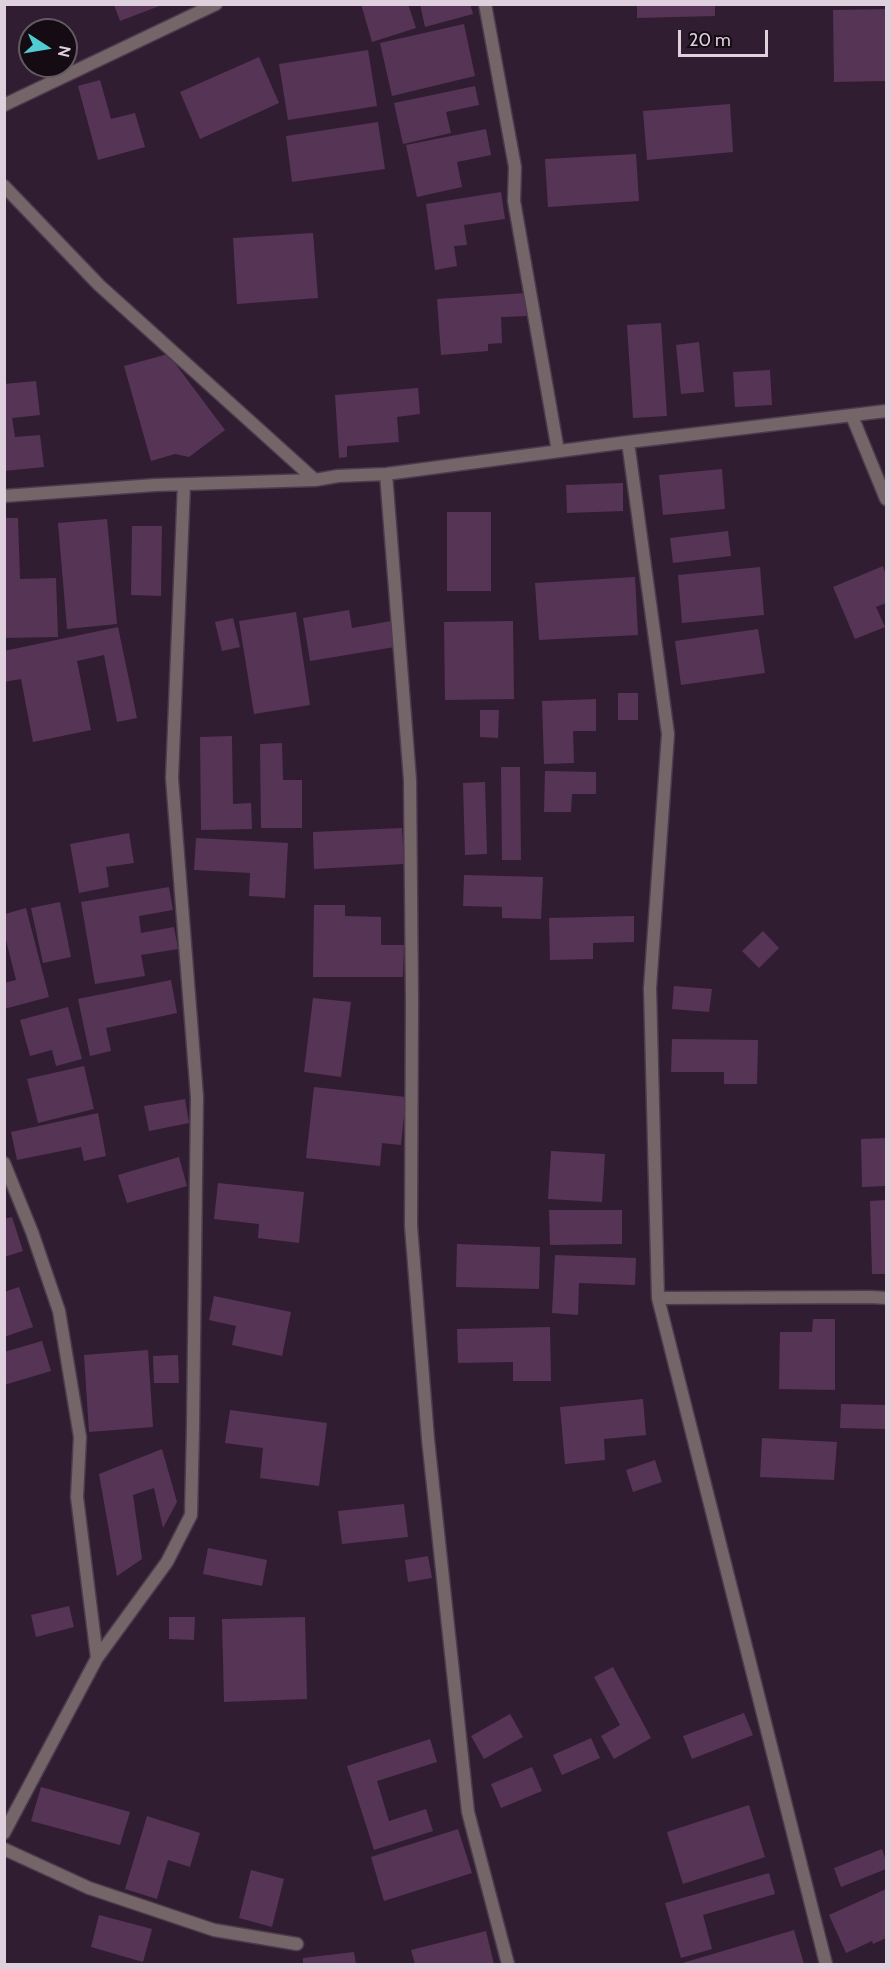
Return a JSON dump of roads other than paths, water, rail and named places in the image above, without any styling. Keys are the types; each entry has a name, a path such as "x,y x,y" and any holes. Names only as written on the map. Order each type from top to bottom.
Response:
{"street":[{"path":"4,105 216,4"},
{"path":"485,4 515,167 514,201 558,451"},
{"path":"4,186 99,285 315,480"},
{"path":"4,496 184,484 315,480 338,476 386,474 886,411"},
{"path":"852,416 886,499"},
{"path":"628,442 668,734 650,988 658,1298 826,1965"},
{"path":"386,474 410,780 411,1238 428,1439 468,1812 508,1965"},
{"path":"4,1833 97,1659 167,1562 190,1515 194,1427 197,1097 172,778 184,484"},
{"path":"4,1163 32,1232 58,1311 80,1437 77,1497 97,1659"},
{"path":"658,1298 871,1296 886,1298"},
{"path":"4,1849 89,1888 214,1930 297,1944"}]}
